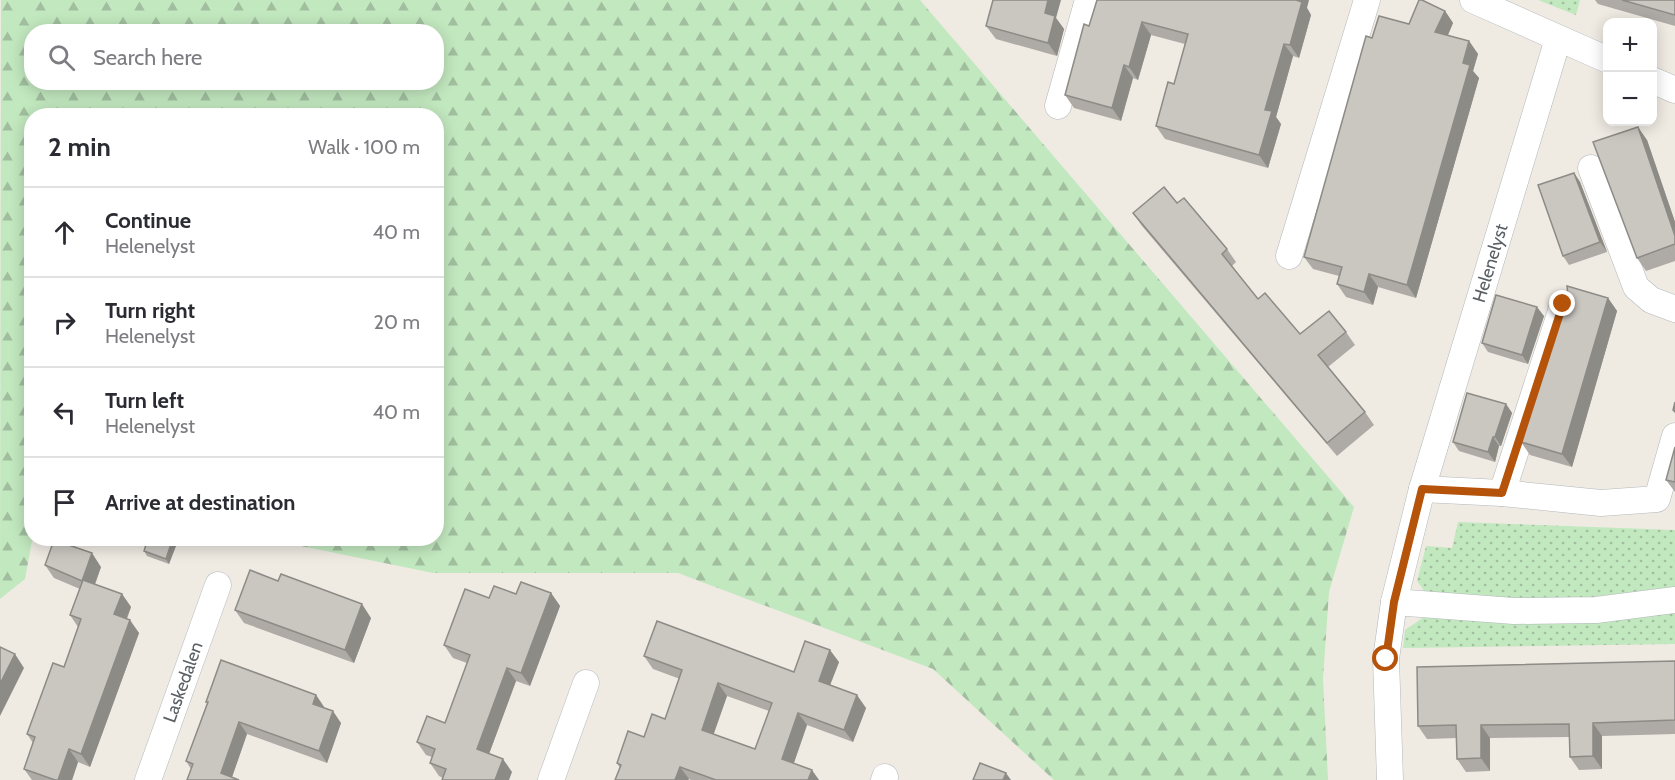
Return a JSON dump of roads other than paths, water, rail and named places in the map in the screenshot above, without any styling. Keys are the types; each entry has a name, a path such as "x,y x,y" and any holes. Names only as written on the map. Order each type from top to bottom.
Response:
{"street":[{"path":"1058,106 1088,0"},
{"path":"1289,256 1367,0"},
{"path":"1473,0 1603,58"},
{"name":"Helenelyst","path":"1390,780 1386,659 1394,602 1422,489 1558,39"},
{"path":"1657,82 1675,90"},
{"path":"1591,168 1636,287 1651,300 1675,309"},
{"path":"1502,493 1563,304"},
{"path":"1422,489 1502,493 1601,503 1657,499 1675,436"},
{"name":"Laskedalen","path":"148,780 218,585"},
{"path":"1394,602 1514,611 1596,610 1675,600"},
{"path":"551,780 586,683"}]}
